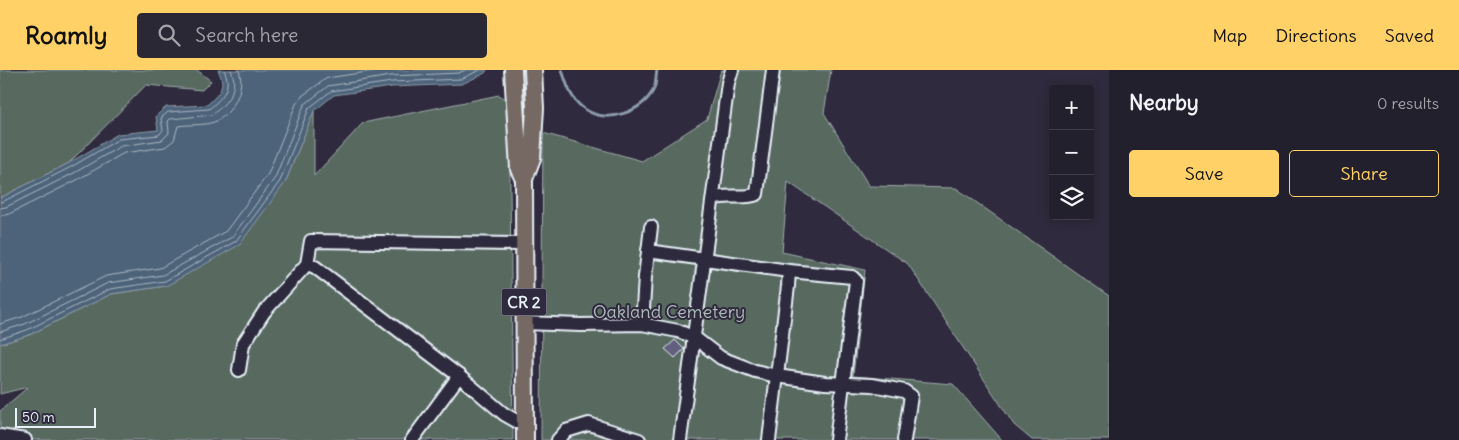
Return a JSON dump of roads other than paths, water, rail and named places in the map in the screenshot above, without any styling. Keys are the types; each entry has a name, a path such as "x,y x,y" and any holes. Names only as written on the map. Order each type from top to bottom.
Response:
{"main road":[{"name":"CR 2","path":"513,70 519,169 524,179"},
{"name":"CR 2","path":"525,433 524,179 532,158 535,108 533,70"}],"lane":[{"path":"680,440 706,259 728,83 732,70"},
{"path":"713,199 720,196 748,198 757,194 773,70"},
{"path":"642,324 651,227"},
{"path":"239,370 243,344 264,312 307,264 311,241 524,244"},
{"path":"648,251 852,278 856,282 836,440"},
{"path":"307,264 315,267 459,376 525,433"},
{"path":"768,440 789,271"},
{"path":"524,323 581,325 642,324 678,331 695,338 721,358 755,371 824,383 872,385 904,391 911,396 904,440"},
{"path":"412,440 459,376"},
{"path":"558,440 566,430 589,424 639,440"},
{"path":"0,436 25,440"}],"water":[{"path":"218,70 487,70 485,73 462,84 392,87 334,95 314,111 285,183 239,245 166,286 111,294 29,335 0,344 0,198 69,163 118,134 158,130 156,116 166,107 207,105 222,86"}],"waterway":[{"path":"562,70 570,92 577,102 586,110 604,116 624,113 641,104 654,89 657,70"}],"park label":[{"name":"Oakland Cemetery","path":"669,311"}]}
